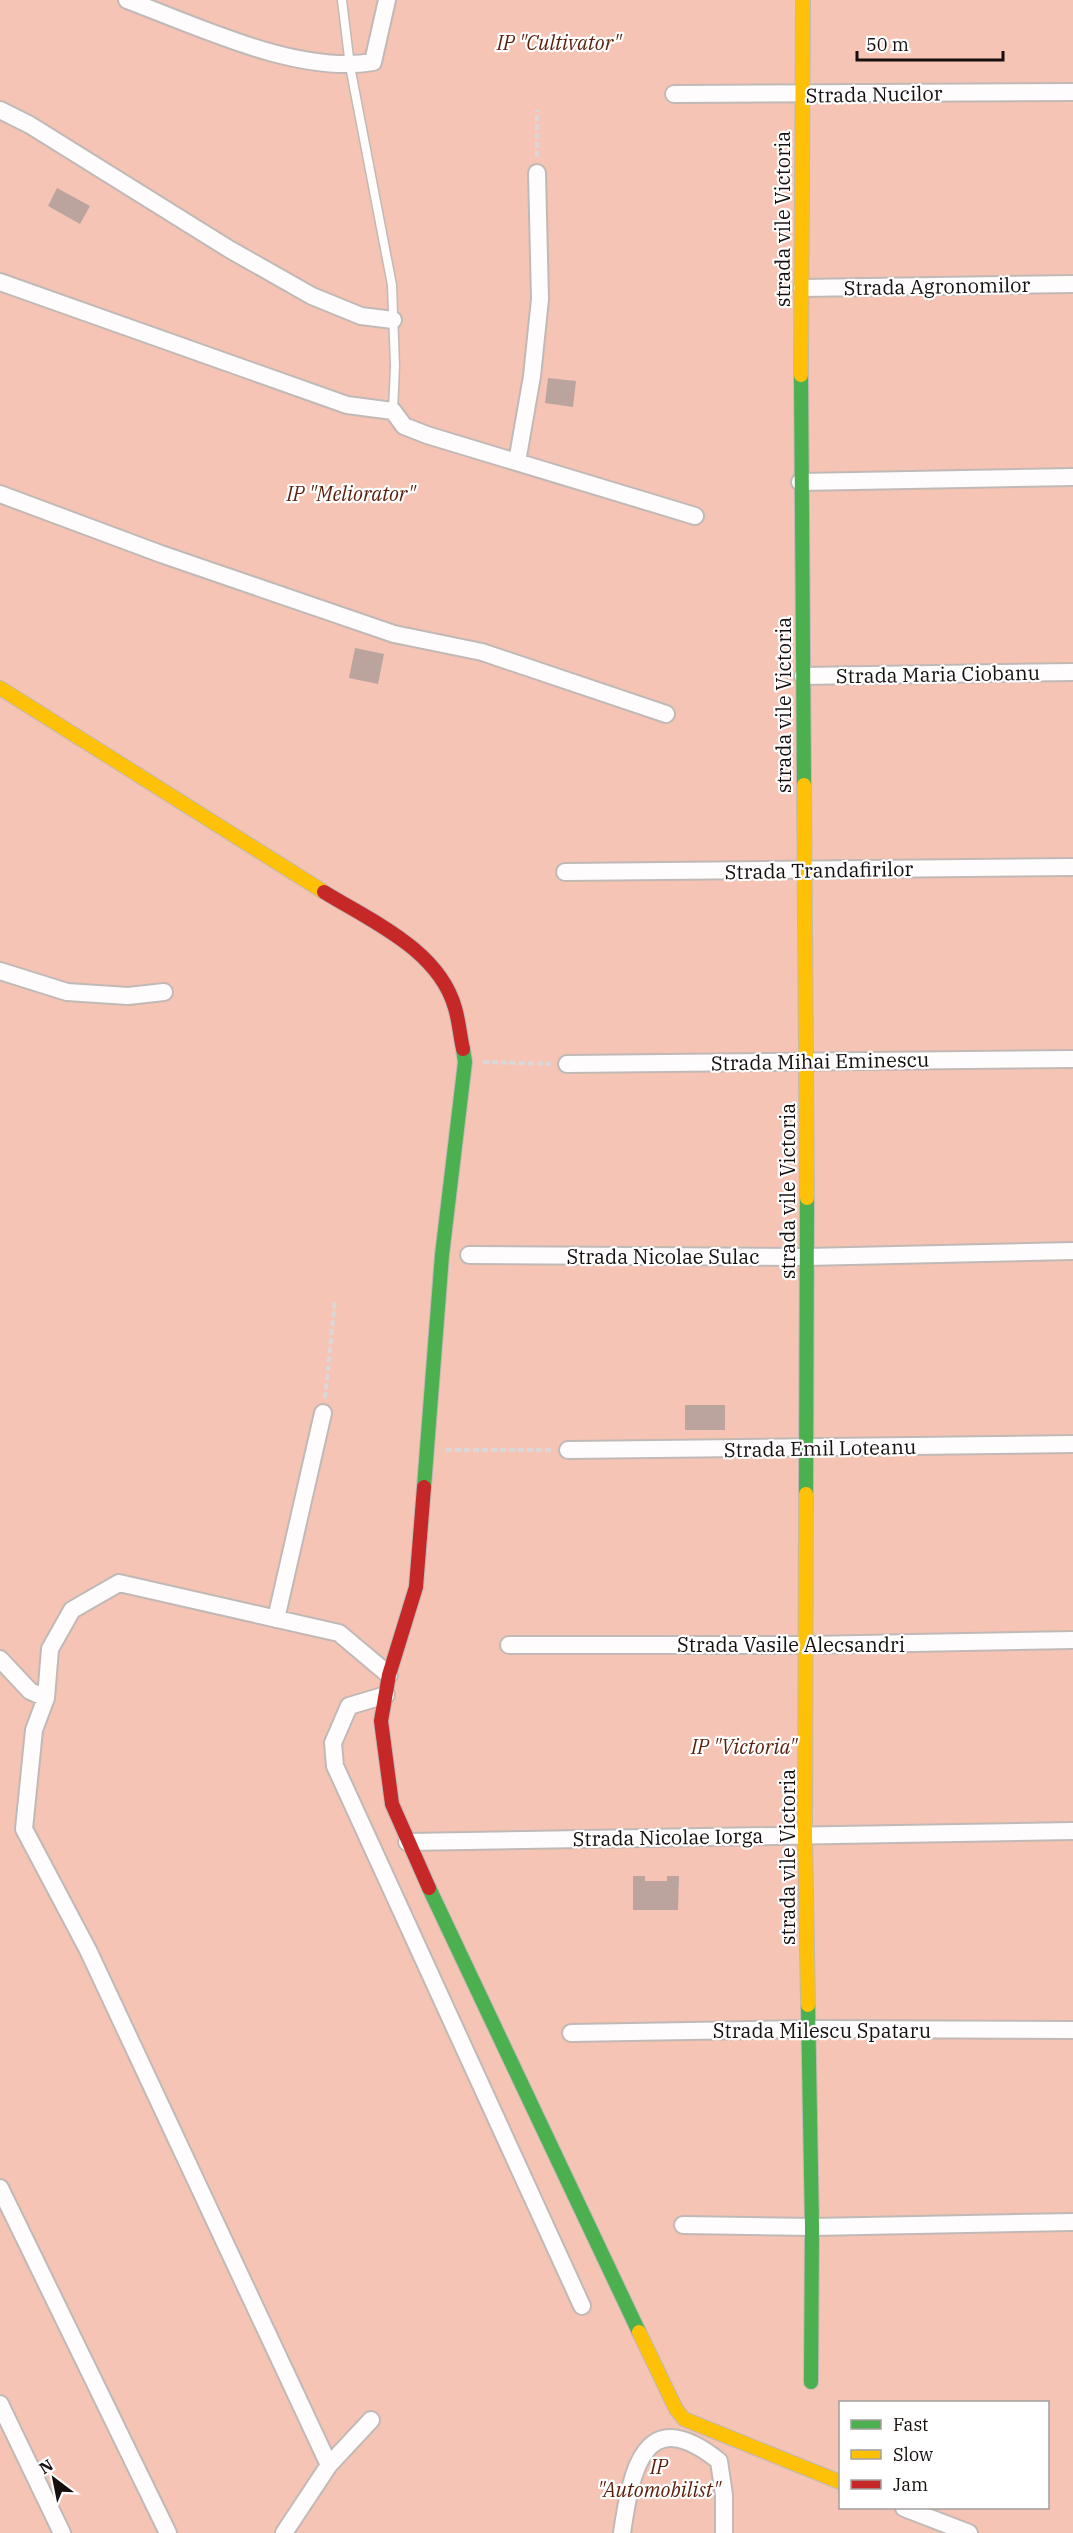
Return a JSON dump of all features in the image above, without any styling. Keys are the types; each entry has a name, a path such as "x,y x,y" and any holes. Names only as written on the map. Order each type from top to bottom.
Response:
{"street":[{"path":"127,0 280,56 350,66 373,62 387,0"},
{"name":"strada vile Victoria","path":"803,0 800,482 807,1061 805,1835 812,2227 810,2382"},
{"name":"Strada Nucilor","path":"674,94 1073,92"},
{"path":"0,110 30,125 229,249 312,296 361,316 393,320"},
{"path":"517,462 532,376 540,299 537,173"},
{"path":"0,282 347,405 393,411 404,426 695,516"},
{"name":"Strada Agronomilor","path":"801,288 1073,284"},
{"path":"800,482 1073,477"},
{"path":"0,494 161,554 394,634 482,652 666,714"},
{"name":"Strada Maria Ciobanu","path":"803,676 1073,672"},
{"path":"0,688 35,708 424,957 444,984 455,1007 465,1062 442,1255 416,1587 389,1675 381,1720 392,1804 407,1842 676,2409 684,2419 839,2482"},
{"name":"Strada Trandafirilor","path":"565,872 1073,867"},
{"path":"0,971 67,992 129,996 164,992"},
{"name":"Strada Mihai Eminescu","path":"567,1064 1073,1059"},
{"name":"Strada Nicolae Sulac","path":"469,1255 806,1257 1073,1251"},
{"path":"276,1619 323,1413"},
{"name":"Strada Emil Loteanu","path":"568,1450 806,1449 1073,1444"},
{"path":"329,2465 88,1950 24,1829 34,1730 46,1698 50,1649 72,1610 119,1583 339,1633 389,1675"},
{"name":"Strada Vasile Alecsandri","path":"509,1645 807,1645 1073,1640"},
{"path":"0,1659 30,1691 46,1698"},
{"path":"386,1695 349,1706 333,1743 335,1766 582,2306"},
{"name":"Strada Nicolae Iorga","path":"407,1842 1073,1832"},
{"name":"Strada Milescu Spataru","path":"572,2034 808,2029 1073,2030"},
{"path":"0,2188 168,2533"},
{"path":"683,2225 812,2227 1073,2222"},
{"path":"0,2404 62,2533"},
{"path":"674,2437 684,2419"},
{"path":"284,2533 329,2465 370,2420"},
{"path":"622,2533 628,2492 637,2463 661,2439 674,2437 701,2447 719,2461 724,2495 724,2533"},
{"path":"907,2509 969,2533"}],"lane":[{"path":"342,0 350,66 392,285 395,366 393,411"}],"path":[{"path":"537,110 537,173"},
{"path":"465,1062 567,1064"},
{"path":"323,1413 335,1300"},
{"path":"427,1450 568,1450"}],"green space":[{"path":"0,0 1073,0 1073,2533 0,2533"}],"building":[{"path":"57,188 90,206 80,224 48,206"},
{"path":"548,378 576,381 573,407 545,403"},
{"path":"355,648 384,654 378,684 349,678"},
{"path":"685,1405 725,1405 725,1430 685,1430"},
{"path":"633,1876 645,1876 645,1881 667,1881 667,1876 679,1876 678,1910 633,1910"}],"traffic: fast":[{"path":"801,375 804,785"},
{"path":"424,1487 442,1255 465,1062 463,1049"},
{"path":"806,1494 807,1198"},
{"path":"429,1888 639,2332"},
{"path":"808,2005 812,2227 811,2382"}],"traffic: slow":[{"path":"801,375 803,0"},
{"path":"0,688 324,892"},
{"path":"804,785 807,1198"},
{"path":"806,1494 805,1835 808,2005"},
{"path":"639,2332 676,2409 684,2419 839,2482"}],"traffic: jam":[{"path":"324,892 401,939 434,969 447,988 455,1008 463,1049"},
{"path":"424,1487 416,1587 389,1675 381,1721 392,1804 429,1888"}],"park label":[{"name":"IP \"Cultivator\"","path":"559,42"},
{"name":"IP \"Meliorator\"","path":"351,493"},
{"name":"IP \"Victoria\"","path":"744,1746"},
{"name":"IP \"Automobilist\"","path":"659,2478"}]}
